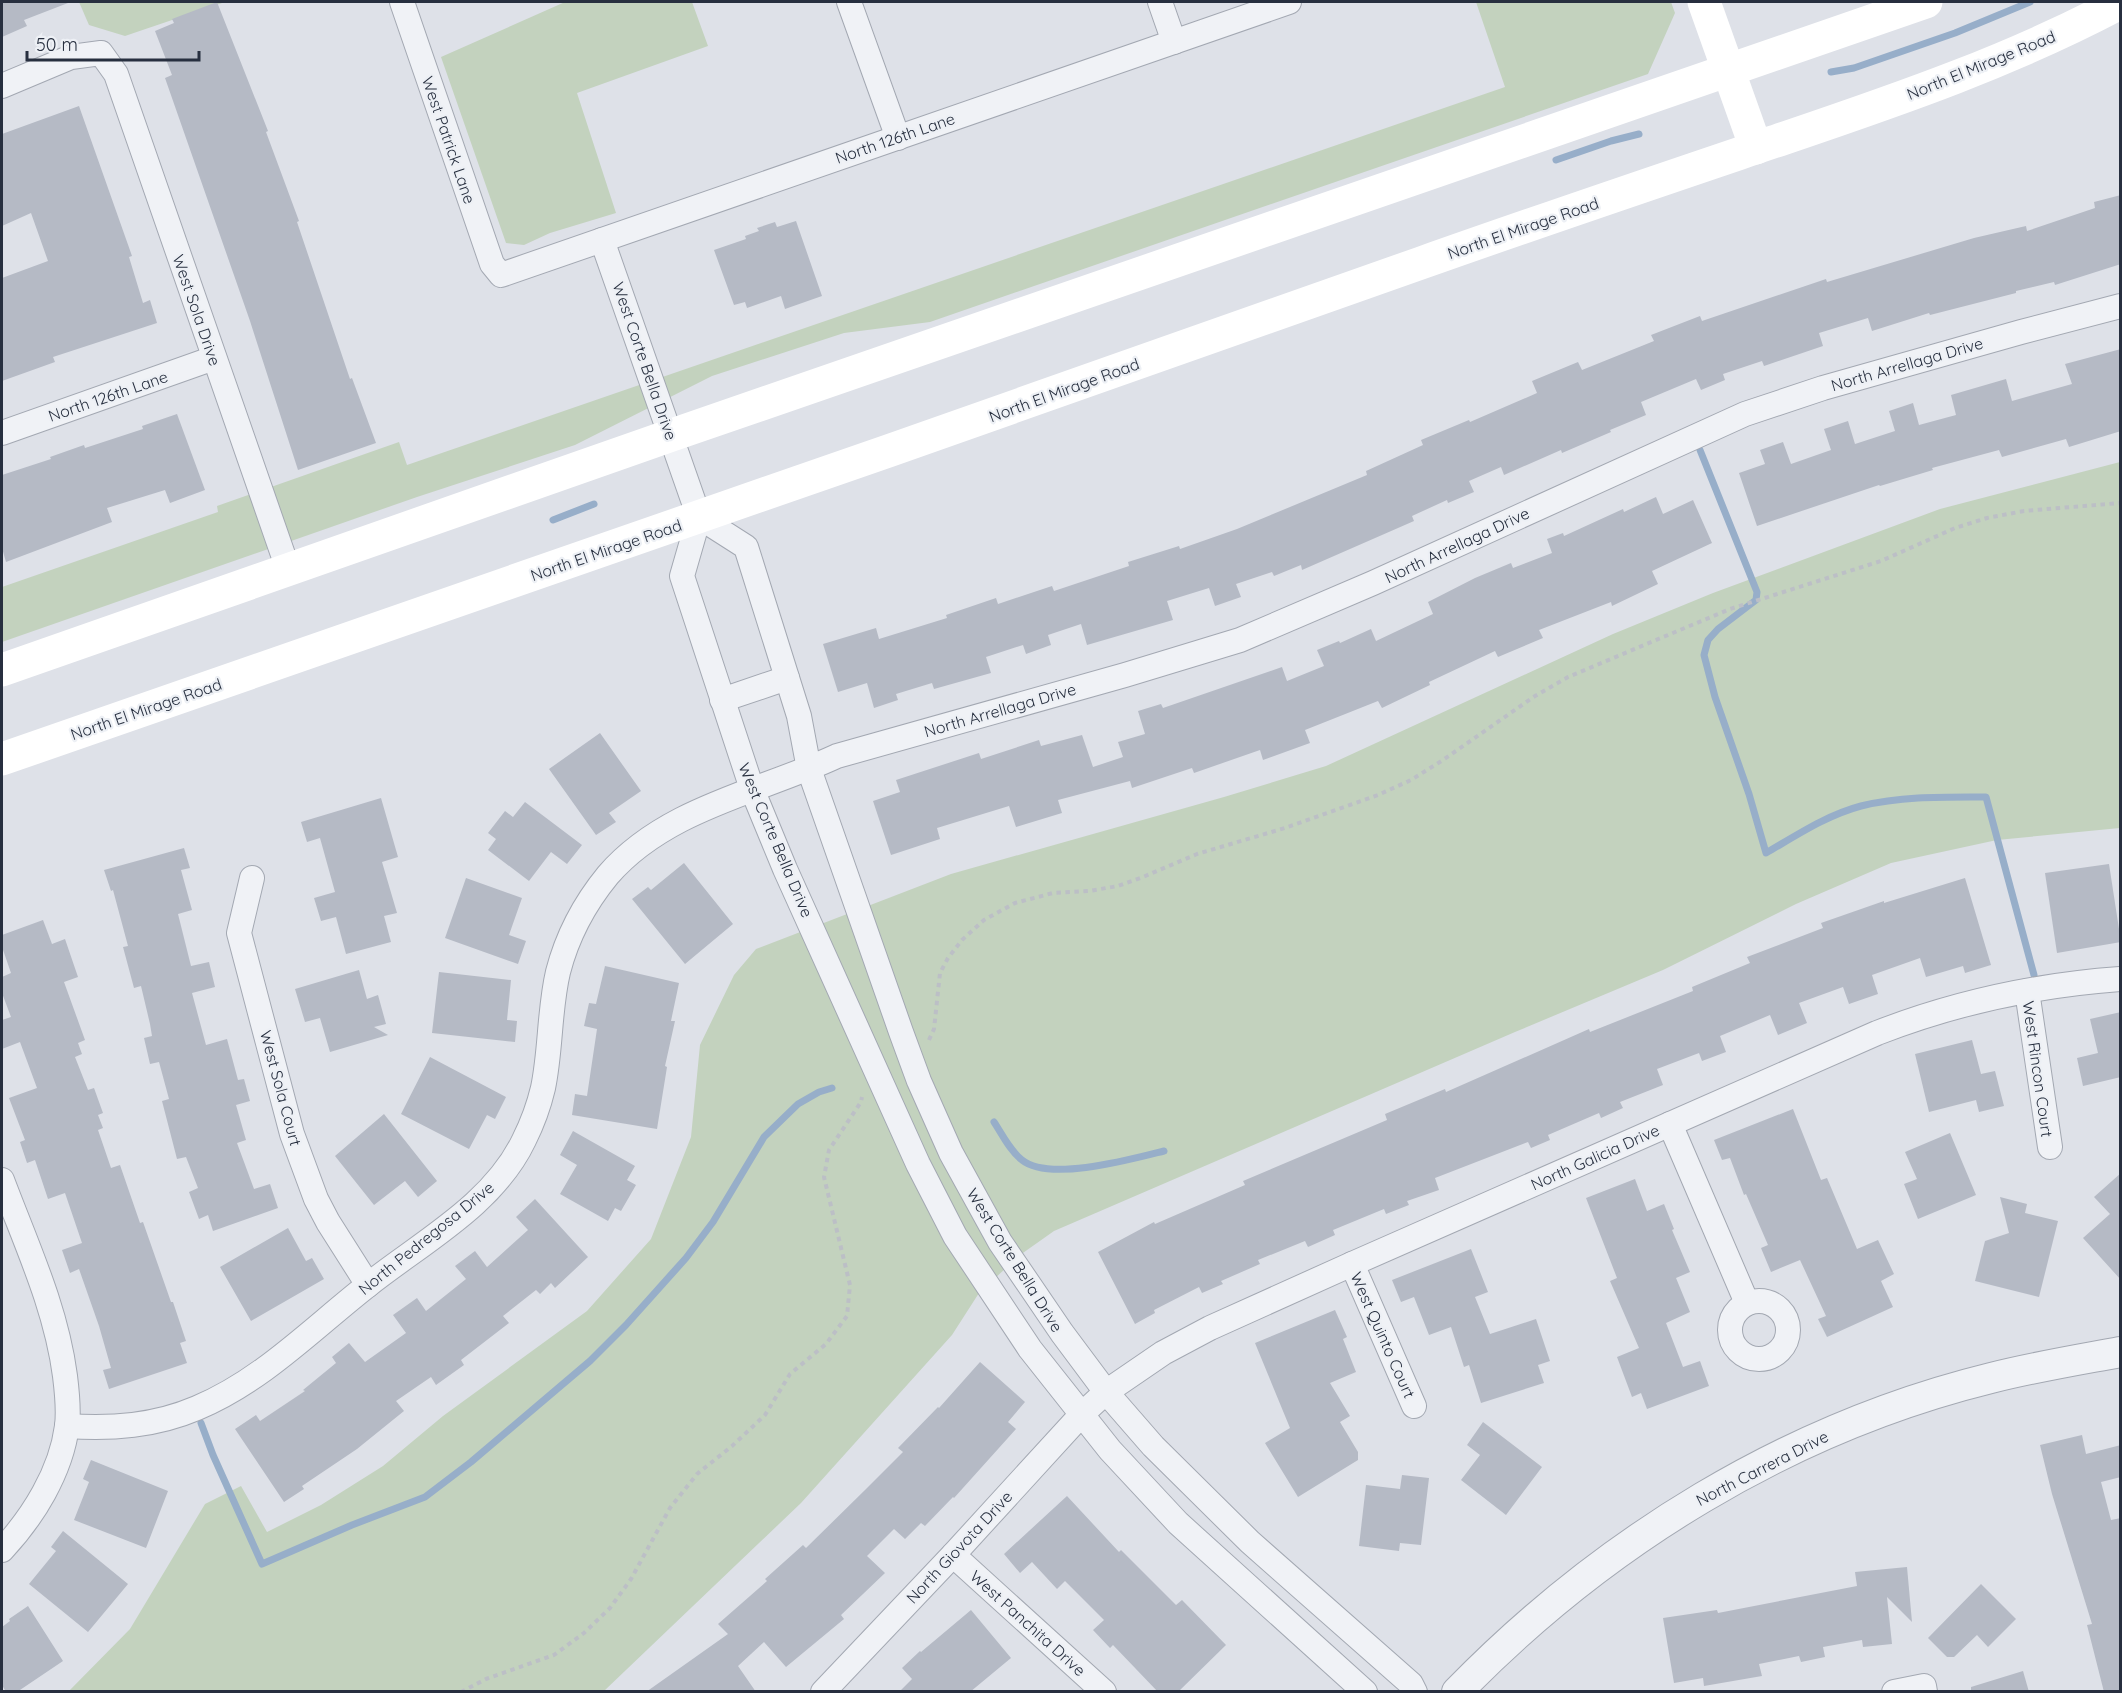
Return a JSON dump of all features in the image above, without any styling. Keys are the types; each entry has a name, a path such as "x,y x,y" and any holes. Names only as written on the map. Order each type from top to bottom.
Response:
{"main road":[{"path":"1704,2 1756,148"},
{"path":"2,670 672,435 1926,2"},
{"name":"North El Mirage Road","path":"2,759 1975,71 2077,26 2121,3"}],"street":[{"name":"West Patrick Lane","path":"402,2 492,264 501,275"},
{"path":"849,2 898,138"},
{"path":"1160,2 1174,42"},
{"name":"North 126th Lane","path":"501,275 1289,2"},
{"name":"West Sola Drive","path":"2,86 71,57 101,53 116,74 288,569"},
{"name":"West Corte Bella Drive","path":"602,240 699,517 682,576 752,789 785,869 918,1164 955,1236 1029,1349 1094,1403 1153,1446 1217,1512 1412,1684 1415,1692"},
{"name":"North Arrellaga Drive","path":"799,772 837,756 1125,675 1239,640 1373,583 1700,433 1785,399 2121,306"},
{"name":"North 126th Lane","path":"2,433 214,358"},
{"name":"West Corte Bella Drive","path":"699,517 746,547 799,716 799,772 919,1081 951,1153 1000,1242 1062,1333 1094,1403 1110,1450 1178,1523 1365,1692"},
{"path":"722,700 787,678"},
{"name":"North Pedregosa Drive","path":"67,1426 97,1428 131,1426 178,1416 213,1401 236,1388 266,1366 477,1202 498,1180 524,1140 543,1089 557,975 564,951 583,911 601,884 640,844 689,816 799,772"},
{"name":"West Sola Court","path":"252,878 239,933 292,1134 320,1206 342,1247 368,1285"},
{"name":"North Galicia Drive","path":"1094,1403 1163,1353 1210,1328 1847,1045 1908,1021 1972,1002 2027,991 2121,979"},
{"name":"West Rincon Court","path":"2027,991 2050,1147"},
{"path":"1670,1124 1747,1303"},
{"path":"2,1180 53,1316 67,1393 67,1426 58,1458 34,1509 2,1550"},
{"name":"West Quinto Court","path":"1352,1264 1414,1406"},
{"name":"North Carrera Drive","path":"1457,1692 1520,1632 1600,1566 1690,1504 1742,1474 1864,1419 1937,1393 2031,1368 2121,1352"},
{"name":"North Giovota Drive","path":"823,1692 1094,1403"},
{"name":"West Panchita Drive","path":"953,1555 1104,1692"},
{"path":"1894,1692 1924,1689"}],"path":[{"path":"928,1044 934,1029 940,973 948,958 962,940 984,920 1015,903 1053,892 1089,891 1118,886 1197,854 1285,828 1378,795 1412,780 1535,696 1568,677 1730,609 1881,561 1955,528 1987,518 2024,511 2121,503"},
{"path":"460,1692 554,1655 584,1634 610,1608 631,1579 670,1508 697,1474 765,1415 790,1374 826,1344 847,1316 850,1286 824,1177 829,1150 861,1102 864,1092"}],"green space":[{"path":"79,2 225,2 125,36 89,25"},
{"path":"565,2 692,2 708,46 577,93 616,213 550,233 524,245 506,243 441,57"},
{"path":"1476,2 1671,2 1675,13 1648,74 930,322 844,333 712,376 575,445 417,497 2,642 2,587 218,512 217,506 399,442 407,465 1505,87"},
{"path":"2120,462 2120,828 1997,840 1891,863 1796,904 1663,970 1054,1231 1020,1255 979,1293 952,1335 801,1503 604,1691 68,1692 130,1629 205,1504 241,1486 267,1532 321,1505 383,1466 443,1416 587,1311 651,1239 691,1137 700,1045 734,975 756,949 951,874 1326,766 1613,634 1713,593 1940,509"}],"building":[{"path":"2,2 68,3 24,20 27,26 2,37"},
{"path":"217,2 268,131 266,132 299,221 297,222 350,379 352,378 376,443 298,470 250,321 165,78 172,75 155,31 174,23 172,19"},
{"path":"79,106 132,256 129,257 143,303 150,300 157,323 53,357 55,362 2,381 2,278 48,261 31,213 2,226 2,134"},
{"path":"2121,195 2121,264 2055,285 2054,282 2016,291 2016,293 1930,315 1929,313 1872,331 1868,318 1819,333 1823,346 1764,366 1762,361 1723,374 1725,380 1701,390 1696,379 1641,402 1646,415 1610,430 1611,432 1562,453 1561,450 1504,475 1501,467 1469,481 1474,492 1448,503 1447,500 1412,516 1414,521 1302,570 1301,565 1274,576 1272,572 1236,584 1241,597 1215,606 1209,588 1167,601 1173,620 1087,645 1081,624 1048,635 1051,645 1026,654 1023,645 986,657 991,673 934,689 932,683 896,694 898,700 874,708 867,683 838,692 823,644 876,628 879,639 947,618 946,615 996,598 998,604 1052,586 1054,591 1129,566 1128,562 1179,546 1180,549 1237,529 1367,475 1366,471 1423,445 1421,440 1537,393 1532,381 1578,362 1582,370 1654,341 1651,335 1700,316 1702,321 1826,279 1827,282 1974,238 2026,226 2027,231 2095,208 2094,202"},
{"path":"796,221 822,296 785,309 781,296 747,308 745,302 734,305 714,250 746,239 745,236 759,231 757,228 775,222 777,227"},
{"path":"2121,349 2121,431 2069,447 2066,439 2002,457 1999,450 1932,468 1933,470 1879,485 1757,526 1739,473 1765,464 1760,450 1783,442 1791,464 1831,450 1824,429 1848,421 1855,444 1895,431 1889,411 1913,403 1919,425 1956,415 1951,395 2006,379 2012,401 2072,384 2065,364"},
{"path":"177,414 205,490 170,503 165,490 107,508 112,522 6,562 2,548 2,475 51,459 50,457 84,445 85,448 143,429 142,426"},
{"path":"1656,497 1663,514 1693,500 1712,543 1652,571 1658,584 1612,606 1611,602 1539,630 1543,638 1498,657 1495,651 1429,682 1430,685 1382,708 1378,701 1305,730 1310,743 1263,760 1260,750 1194,773 1192,768 1132,788 1130,781 1058,800 1062,813 1016,827 1009,806 937,828 940,839 891,855 873,801 900,792 896,780 979,753 981,759 1039,740 1041,746 1082,735 1093,767 1123,757 1118,742 1145,734 1138,711 1161,704 1163,708 1282,667 1287,681 1324,666 1317,650 1339,641 1340,643 1371,629 1376,641 1433,614 1428,602 1475,578 1511,563 1513,568 1552,553 1547,539 1563,533 1564,536 1623,509 1624,512"},
{"path":"600,733 641,791 609,813 616,822 596,835 549,769"},
{"path":"381,798 398,857 382,862 397,913 384,916 391,942 346,954 336,917 321,921 314,898 335,892 320,838 307,842 301,822"},
{"path":"525,802 582,845 567,864 551,852 529,881 488,850 496,839 488,833 505,811 513,817"},
{"path":"184,848 190,868 181,870 192,910 178,914 191,966 209,962 215,987 192,993 206,1045 227,1039 238,1080 244,1079 250,1101 236,1105 246,1140 237,1143 254,1189 270,1184 278,1208 213,1231 208,1215 199,1219 189,1192 198,1188 186,1157 177,1159 162,1101 169,1099 159,1062 150,1064 144,1038 152,1036 141,986 134,988 123,947 128,946 113,890 111,891 104,870"},
{"path":"684,863 733,924 685,964 632,899 648,887 651,890"},
{"path":"2109,864 2121,942 2057,953 2045,873"},
{"path":"466,878 522,898 509,935 526,941 518,964 445,938"},
{"path":"1965,878 1991,965 1965,973 1963,966 1926,977 1920,958 1872,975 1878,994 1849,1004 1843,987 1799,1003 1807,1023 1778,1035 1770,1015 1720,1036 1726,1052 1702,1061 1699,1053 1657,1069 1663,1085 1620,1102 1623,1108 1601,1118 1599,1113 1548,1135 1550,1140 1531,1148 1528,1142 1435,1178 1439,1190 1407,1201 1409,1205 1386,1214 1384,1209 1333,1230 1335,1235 1308,1247 1305,1241 1258,1260 1260,1264 1221,1281 1223,1284 1202,1293 1199,1287 1154,1310 1155,1313 1135,1324 1098,1252 1154,1222 1155,1224 1245,1185 1243,1181 1387,1120 1385,1114 1445,1089 1446,1092 1589,1029 1590,1032 1693,991 1692,987 1750,963 1747,957 1823,928 1821,923 1884,901 1884,903"},
{"path":"43,920 52,944 65,939 78,977 64,982 85,1040 78,1043 82,1054 75,1057 88,1090 94,1088 103,1113 98,1115 103,1128 98,1130 111,1168 120,1165 186,1341 180,1343 187,1363 109,1389 103,1370 111,1368 99,1326 79,1269 70,1273 62,1250 82,1243 65,1193 48,1199 35,1160 27,1163 20,1142 25,1140 9,1098 37,1088 20,1042 2,1049 2,1020 11,1017 2,993 2,977 11,973 2,947 2,935"},
{"path":"605,966 679,983 671,1021 675,1021 665,1066 667,1067 657,1129 572,1115 575,1094 587,1096 597,1029 584,1026 589,1003 596,1004"},
{"path":"359,970 367,999 378,995 386,1024 374,1027 388,1035 330,1052 320,1018 305,1022 295,989"},
{"path":"439,972 511,980 507,1020 517,1021 515,1042 432,1033"},
{"path":"2121,1012 2121,1077 2083,1086 2077,1058 2098,1053 2090,1019"},
{"path":"1972,1040 1981,1074 1995,1071 2004,1106 1979,1112 1976,1100 1929,1112 1915,1054"},
{"path":"430,1057 506,1097 495,1119 487,1115 469,1149 401,1114"},
{"path":"1793,1109 1821,1180 1827,1178 1857,1249 1878,1240 1894,1274 1881,1281 1893,1307 1827,1337 1818,1319 1826,1316 1800,1260 1771,1272 1761,1248 1768,1245 1746,1194 1744,1195 1730,1158 1722,1160 1714,1140"},
{"path":"384,1114 437,1181 418,1197 405,1181 374,1205 335,1156"},
{"path":"573,1131 635,1166 627,1180 636,1185 621,1211 615,1208 608,1221 560,1194 577,1165 560,1155"},
{"path":"1950,1133 1976,1195 1918,1219 1904,1184 1917,1179 1905,1152"},
{"path":"2121,1173 2121,1280 2083,1238 2110,1214 2094,1197"},
{"path":"1635,1179 1647,1211 1664,1204 1674,1229 1672,1230 1690,1272 1676,1278 1690,1312 1666,1323 1683,1367 1700,1361 1709,1386 1647,1409 1641,1393 1632,1397 1617,1357 1639,1348 1610,1281 1617,1278 1586,1198"},
{"path":"2000,1197 2027,1204 2025,1213 2058,1221 2039,1297 1975,1281 1985,1241 2009,1233"},
{"path":"535,1199 588,1257 555,1288 551,1283 540,1294 536,1290 503,1316 509,1323 461,1360 464,1365 436,1385 431,1377 396,1401 404,1411 357,1449 302,1486 304,1489 284,1502 235,1429 256,1415 260,1421 305,1391 303,1390 336,1363 332,1357 349,1343 365,1362 406,1333 393,1315 417,1298 426,1311 466,1279 455,1266 475,1251 487,1267 528,1230 516,1217"},
{"path":"288,1228 306,1261 312,1258 324,1279 251,1321 220,1267"},
{"path":"1471,1249 1488,1292 1475,1297 1490,1334 1536,1319 1550,1361 1538,1365 1544,1383 1481,1403 1469,1365 1464,1367 1451,1327 1429,1335 1414,1297 1401,1302 1392,1280"},
{"path":"1335,1310 1347,1337 1343,1339 1356,1372 1330,1383 1350,1416 1340,1422 1358,1452 1358,1460 1298,1497 1265,1443 1290,1428 1255,1343"},
{"path":"980,1362 1025,1402 1008,1422 1016,1429 954,1498 925,1526 921,1523 905,1539 894,1529 867,1556 885,1573 841,1615 844,1619 786,1667 764,1642 738,1666 756,1692 646,1692 728,1634 718,1624 767,1581 765,1579 803,1545 806,1548 903,1452 898,1448 939,1408"},
{"path":"1483,1422 1542,1467 1506,1515 1461,1480 1480,1455 1467,1445"},
{"path":"2082,1435 2086,1454 2121,1445 2121,1477 2101,1482 2111,1520 2121,1518 2121,1692 2104,1692 2087,1625 2092,1624 2052,1494 2040,1445"},
{"path":"91,1460 168,1491 146,1548 74,1520 89,1482 83,1479"},
{"path":"1402,1475 1429,1478 1421,1545 1400,1543 1399,1551 1359,1546 1366,1485 1400,1489"},
{"path":"1067,1496 1119,1552 1121,1550 1176,1605 1182,1600 1226,1645 1178,1692 1158,1692 1113,1645 1110,1648 1093,1630 1104,1620 1065,1581 1057,1589 1032,1562 1020,1573 1004,1554"},
{"path":"63,1531 128,1584 88,1632 29,1584 56,1551 51,1547"},
{"path":"1907,1567 1912,1622 1887,1597 1892,1644 1863,1647 1862,1640 1823,1647 1825,1657 1801,1662 1799,1656 1759,1664 1762,1676 1704,1686 1703,1678 1674,1683 1663,1618 1717,1610 1718,1613 1857,1586 1855,1572"},
{"path":"1981,1584 2016,1619 1988,1647 1977,1635 1954,1657 1947,1657 1928,1638"},
{"path":"28,1606 63,1661 17,1692 6,1692 2,1685 2,1627 10,1621 9,1619"},
{"path":"971,1610 1011,1658 970,1692 899,1692 912,1679 902,1668"},
{"path":"2023,1671 2029,1692 1971,1692 1971,1687"}],"waterway":[{"path":"1831,72 1854,68 1955,33 2030,2"},
{"path":"1556,160 1639,134"},
{"path":"1700,450 1757,592 1756,600 1718,629 1708,640 1704,655 1715,697 1749,794 1766,853 1824,820 1861,806 1907,799 1986,797 2034,975"},
{"path":"553,520 594,504"},
{"path":"201,1423 262,1564 352,1525 425,1497 471,1462 590,1361 626,1325 686,1258 713,1222 764,1137 798,1104 819,1092 832,1088"},
{"path":"994,1122 1006,1142 1022,1160 1035,1166 1051,1169 1091,1167 1164,1151"}]}
